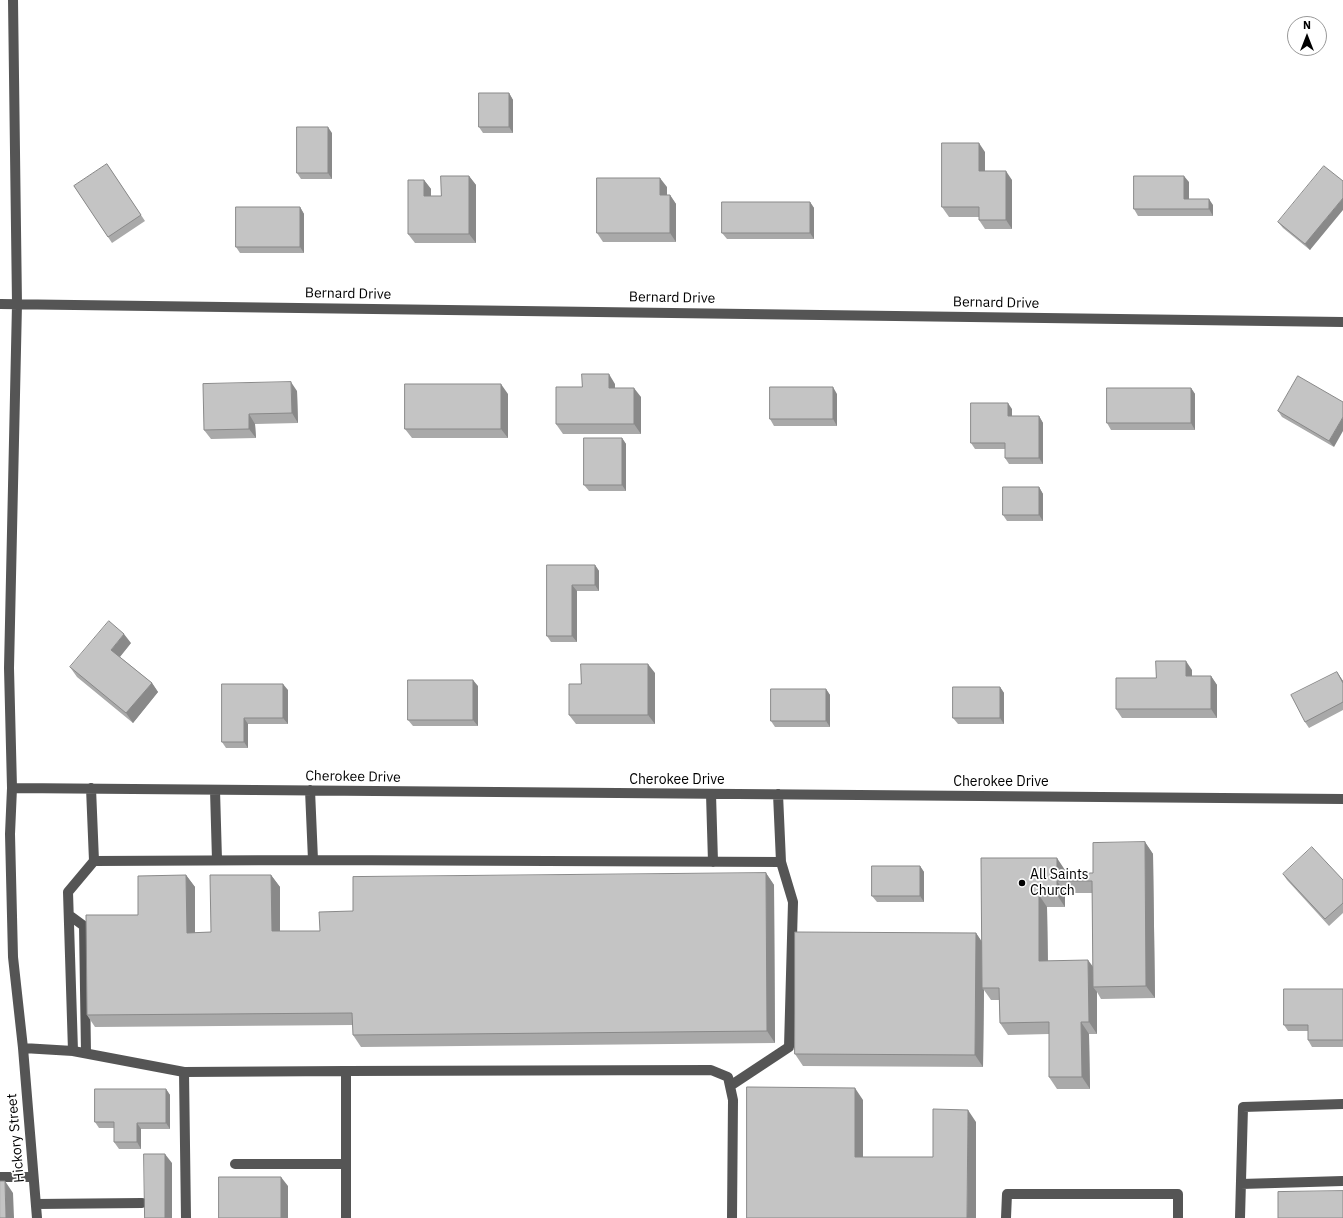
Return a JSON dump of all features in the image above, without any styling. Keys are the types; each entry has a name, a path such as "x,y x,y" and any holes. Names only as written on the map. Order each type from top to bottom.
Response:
{"street":[{"name":"Hickory Street","path":"13,0 17,304 4,668 12,788 5,834 13,956 23,1048 37,1218"},
{"name":"Bernard Drive","path":"0,304 1343,322"},
{"name":"Cherokee Drive","path":"12,788 1343,799"},
{"path":"73,1051 68,892 94,861 91,788"},
{"path":"215,790 217,860"},
{"path":"310,790 313,860"},
{"path":"711,794 712,862"},
{"path":"730,1086 789,1047 793,902 781,862 778,794"},
{"path":"94,861 313,860 781,862"},
{"path":"69,915 84,926 86,1054"},
{"path":"23,1048 73,1051 184,1072 711,1070 728,1077 734,1100 732,1218"},
{"path":"346,1071 346,1218"},
{"path":"184,1072 186,1218"},
{"path":"1240,1218 1244,1106 1343,1104"},
{"path":"235,1164 346,1164"},
{"path":"0,1177 33,1177"},
{"path":"1241,1184 1343,1181"},
{"path":"1006,1218 1007,1194 1178,1194 1178,1218"},
{"path":"36,1204 142,1204"}],"building":[{"path":"479,93 509,93 509,127 479,127"},
{"path":"297,127 328,127 328,173 297,173"},
{"path":"942,143 979,143 979,171 1006,171 1006,220 979,220 979,207 942,207"},
{"path":"107,164 141,215 108,237 74,186"},
{"path":"1324,166 1343,181 1343,198 1305,244 1278,222"},
{"path":"441,176 469,176 469,234 408,234 408,180 424,180 424,196 441,196"},
{"path":"1134,176 1184,176 1184,199 1209,199 1209,209 1134,209"},
{"path":"597,178 660,178 660,195 670,195 670,233 597,233"},
{"path":"722,202 810,202 810,233 722,233"},
{"path":"236,207 300,207 300,247 236,247"},
{"path":"582,374 609,374 609,388 634,388 634,424 556,424 556,387 582,387"},
{"path":"1298,376 1343,402 1343,417 1329,441 1278,411"},
{"path":"291,382 292,413 249,414 249,429 204,430 203,384"},
{"path":"405,384 501,384 501,429 405,429"},
{"path":"770,387 833,387 833,419 770,419"},
{"path":"1107,388 1191,388 1191,423 1107,423"},
{"path":"971,403 1008,403 1008,416 1039,416 1039,458 1005,458 1005,443 971,443"},
{"path":"584,438 622,438 622,485 584,485"},
{"path":"1003,487 1039,487 1039,515 1003,515"},
{"path":"547,565 595,565 595,585 572,585 572,636 547,636"},
{"path":"109,621 124,634 111,650 152,683 126,713 70,667"},
{"path":"1156,661 1186,661 1186,676 1211,676 1211,709 1116,709 1116,678 1156,678"},
{"path":"581,664 648,664 648,715 569,715 569,684 581,684"},
{"path":"1337,672 1343,683 1343,702 1305,722 1291,695"},
{"path":"408,680 473,680 473,720 408,720"},
{"path":"222,684 283,684 283,718 244,718 244,742 222,742"},
{"path":"953,687 1000,687 1000,718 953,718"},
{"path":"771,689 826,689 826,721 771,721"},
{"path":"1145,842 1146,986 1093,987 1092,881 1057,881 1057,895 1039,895 1039,961 1088,960 1089,1022 1081,1022 1082,1077 1049,1077 1049,1022 1000,1023 999,988 982,988 981,858 1057,858 1057,873 1093,873 1093,843"},
{"path":"1312,847 1343,880 1343,903 1325,919 1283,874"},
{"path":"872,866 920,866 920,896 872,896"},
{"path":"766,873 767,1031 353,1035 352,1013 87,1015 86,915 138,915 138,876 186,875 187,933 211,932 210,875 271,875 272,931 320,931 319,912 353,911 353,877"},
{"path":"795,932 976,933 975,1055 795,1054"},
{"path":"1284,989 1343,989 1343,1040 1308,1040 1308,1025 1284,1025"},
{"path":"747,1087 855,1088 855,1157 933,1157 933,1109 968,1110 967,1218 747,1218"},
{"path":"95,1089 166,1089 166,1123 137,1123 137,1142 114,1142 114,1122 95,1122"},
{"path":"144,1154 165,1154 165,1218 145,1218"},
{"path":"219,1177 281,1177 281,1218 219,1218"},
{"path":"0,1181 5,1181 6,1218 0,1218"},
{"path":"1343,1191 1343,1218 1278,1218 1278,1192"}],"place":[{"name":"All Saints Church","path":"1022,883"}]}
